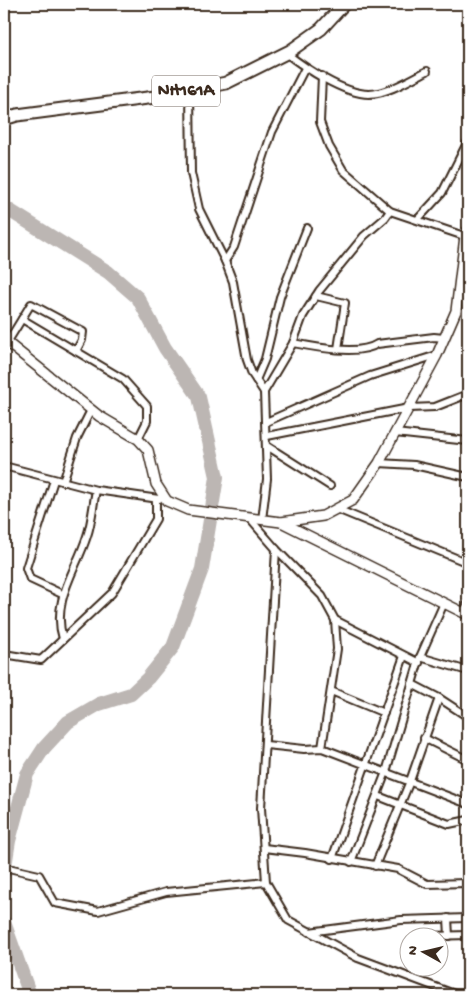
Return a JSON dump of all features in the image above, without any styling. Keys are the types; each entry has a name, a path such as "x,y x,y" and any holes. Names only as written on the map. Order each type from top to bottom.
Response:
{"highway":[{"name":"NH161A","path":"4,119 17,115 226,83 286,53 321,29 344,4"}],"main road":[{"path":"5,342 92,410 138,439 148,450 156,484 167,501 188,510 281,522 323,516 353,500 379,463 437,355 456,311 465,270 467,234"},
{"path":"281,522 466,614"}],"street":[{"path":"286,53 305,68 351,91 370,94 401,85 426,71"},
{"path":"225,261 234,247 272,132 305,68"},
{"path":"322,76 320,122 335,159 343,170 390,211 467,234"},
{"path":"190,90 191,173 199,209 225,261 233,282 247,360 264,392 267,479 262,520"},
{"path":"418,219 442,193 468,141"},
{"path":"264,392 293,343 303,316 329,276 364,236 385,218 390,211"},
{"path":"256,380 265,359 280,297 307,228"},
{"path":"316,296 345,303 338,349"},
{"path":"5,342 31,304 83,332 82,340 76,351"},
{"path":"22,319 123,379 147,406 147,421 138,439"},
{"path":"293,343 333,350 372,348 378,344 434,337 444,338"},
{"path":"266,422 370,376 437,355"},
{"path":"267,436 409,408 434,407 468,394"},
{"path":"62,482 77,438 92,410"},
{"path":"395,433 468,441"},
{"path":"267,446 330,486"},
{"path":"379,463 414,466 468,477"},
{"path":"4,466 96,490 167,501"},
{"path":"54,480 26,568 30,579 62,594"},
{"path":"63,639 61,632 62,594 88,535 96,490"},
{"path":"4,654 42,660 112,594 156,519 156,499"},
{"path":"337,509 468,564"},
{"path":"249,518 322,596 335,620 336,649 322,748"},
{"path":"276,549 261,808 266,882 288,920 358,958 456,995"},
{"path":"351,862 378,796 419,660 444,603"},
{"path":"466,614 468,603"},
{"path":"335,620 404,656 468,671"},
{"path":"332,858 404,656"},
{"path":"412,684 439,698 468,717"},
{"path":"331,691 384,713"},
{"path":"375,866 410,781 439,698"},
{"path":"424,738 468,760"},
{"path":"266,744 304,749 322,748 468,804"},
{"path":"378,796 449,824 468,820"},
{"path":"264,848 398,869 427,884 468,883"},
{"path":"4,867 40,875 55,903 98,911 166,892 266,882"},
{"path":"448,918 448,926"},
{"path":"309,932 401,920 468,918"},
{"path":"450,936 468,935"}],"waterway":[{"path":"4,207 108,272 138,298 165,348 199,397 217,477 202,569 173,647 148,678 131,694 99,704 68,722 44,748 27,774 9,841 4,872"},
{"path":"4,922 30,995"}]}
